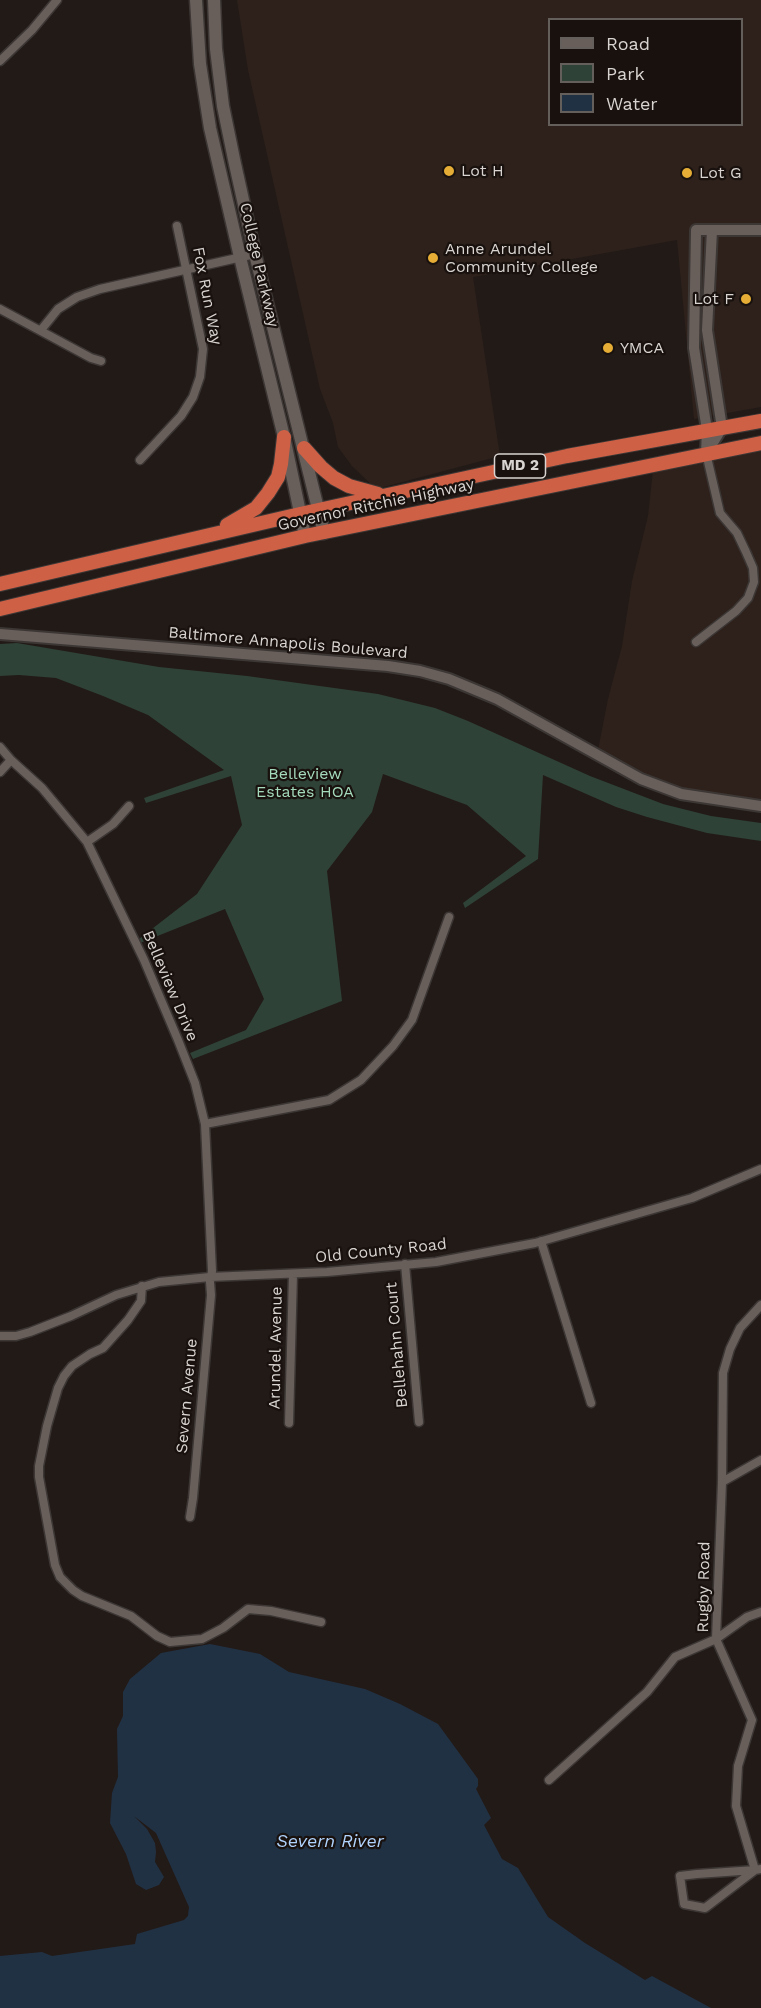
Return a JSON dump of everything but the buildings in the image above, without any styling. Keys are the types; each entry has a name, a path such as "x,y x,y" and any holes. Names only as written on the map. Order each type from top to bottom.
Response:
{"highway":[{"name":"Governor Ritchie Highway","path":"0,584 386,495 567,456 761,420"},
{"path":"207,536 243,518 264,500 278,477 284,437"},
{"name":"Governor Ritchie Highway","path":"0,609 305,536 761,443"},
{"path":"304,448 334,478 363,491 386,495"}],"main road":[{"name":"College Parkway","path":"196,0 203,91 305,536"},
{"name":"College Parkway","path":"214,0 216,49 223,106 255,254 324,533"},
{"path":"216,49 222,0"}],"street":[{"path":"0,61 32,30 57,0"},
{"name":"Fox Run Way","path":"140,460 181,416 200,377 203,349 177,226"},
{"path":"696,642 736,611 748,598 754,582 753,568 737,533 720,513 706,453 707,430 694,348 696,230 761,230"},
{"path":"706,453 722,428 707,330 712,230"},
{"path":"40,330 58,309 77,297 255,254"},
{"path":"0,309 91,358 101,361"},
{"name":"Baltimore Annapolis Boulevard","path":"0,634 388,666 420,671 449,679 497,699 641,779 681,794 761,806"},
{"name":"Belleview Drive","path":"0,747 42,788 87,842 144,960 178,1040 195,1083 205,1124 212,1271 210,1277"},
{"path":"0,772 11,760"},
{"path":"87,842 113,824 129,806"},
{"path":"205,1124 329,1100 361,1080 393,1046 412,1020 449,916"},
{"name":"Old County Road","path":"0,1336 16,1336 30,1332 142,1286 159,1282 210,1277 327,1272 405,1264 476,1255 541,1241 681,1201 761,1169"},
{"path":"541,1241 591,1403"},
{"name":"Bellehahn Court","path":"405,1264 419,1422"},
{"name":"Arundel Avenue","path":"289,1423 293,1274"},
{"name":"Severn Avenue","path":"190,1517 206,1349 210,1277"},
{"path":"142,1286 141,1301 128,1320 103,1348 72,1366 64,1376 58,1388 47,1426 39,1477 60,1577 73,1590 91,1601 131,1616 157,1636 170,1642 202,1639 223,1628 248,1609 271,1611 321,1622"},
{"name":"Rugby Road","path":"758,1870 736,1806 738,1766 752,1720 716,1639 722,1482 723,1373 730,1349 740,1328 761,1305"},
{"path":"722,1482 761,1460"},
{"path":"549,1780 647,1692 675,1657 716,1639 747,1617 761,1612"},
{"path":"758,1870 705,1908 684,1904 680,1876 758,1870"}],"shaded area":[{"name":"Anne Arundel Community College","path":"237,0 761,0 761,407 694,419 677,240 473,277 500,456 376,489 352,466 338,447 333,423 320,389 248,70"},
{"path":"761,448 761,806 681,794 597,755 622,646 632,581 648,516 653,470"}],"green space":[{"name":"Belleview Estates HOA","path":"17,643 159,667 247,676 378,694 435,708 590,776 663,804 711,816 761,823 761,841 707,833 647,817 616,807 543,775 538,859 465,908 463,903 526,856 467,805 383,774 372,812 327,871 342,1001 193,1059 190,1053 246,1030 264,999 225,909 140,943 139,939 197,894 242,825 231,776 146,803 144,798 224,770 148,715 103,696 56,678 0,676 0,644"}],"water":[{"name":"Severn River","path":"210,1644 260,1654 289,1672 365,1689 438,1724 478,1779 476,1789 491,1818 484,1825 502,1859 518,1868 548,1917 645,1980 652,1976 711,2008 0,2008 0,1956 42,1952 52,1956 135,1944 137,1934 184,1920 188,1916 189,1907 156,1833 134,1816 147,1829 155,1843 155,1862 164,1877 159,1885 146,1890 136,1884 126,1854 110,1823 112,1793 118,1777 117,1729 123,1716 123,1692 130,1679 161,1653"}],"place":[{"name":"Lot H","path":"449,171"},
{"name":"Lot G","path":"687,173"},
{"name":"Anne Arundel Community College","path":"433,258"},
{"name":"Lot F","path":"746,299"},
{"name":"YMCA","path":"608,348"}]}
